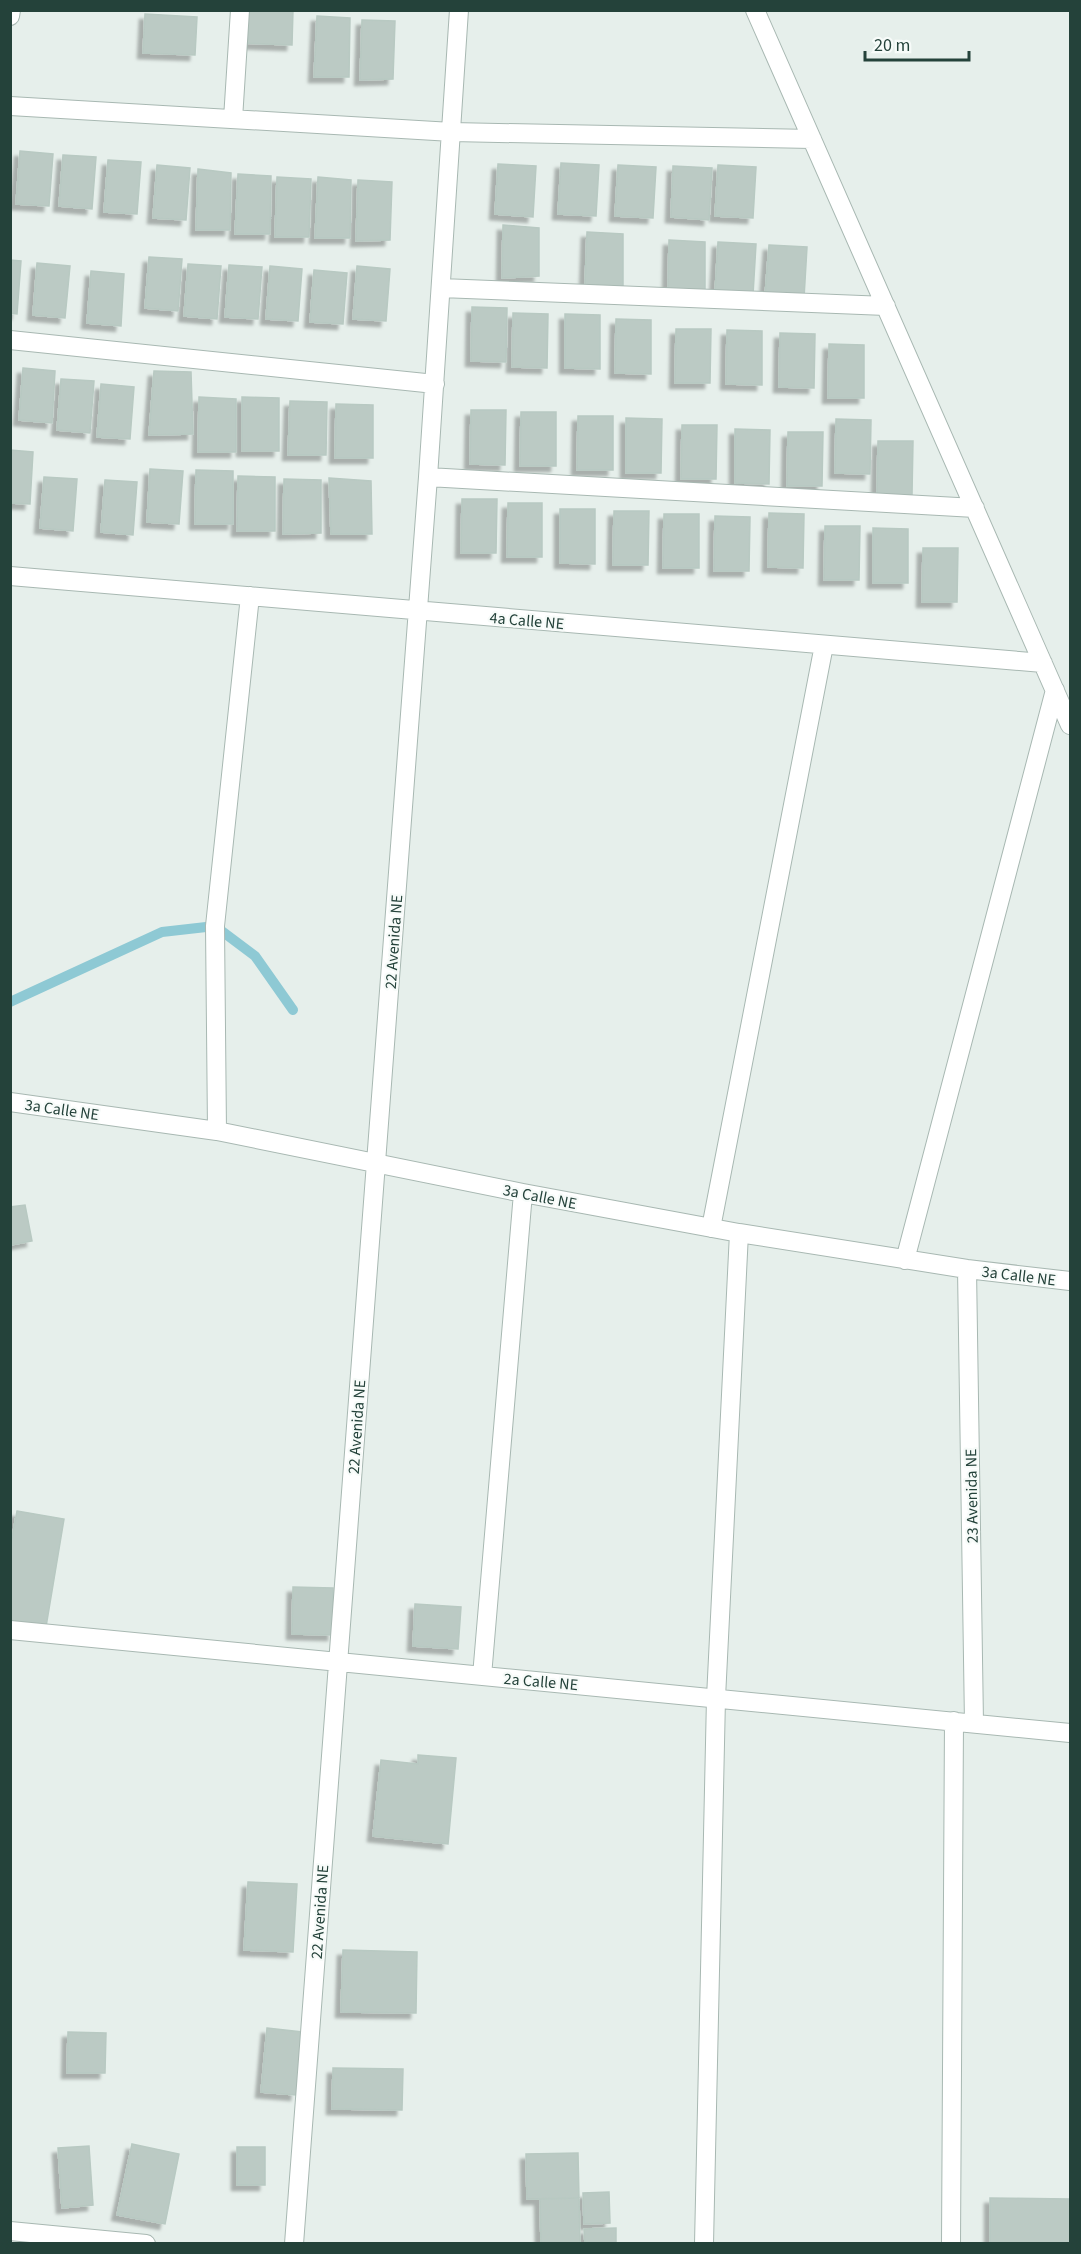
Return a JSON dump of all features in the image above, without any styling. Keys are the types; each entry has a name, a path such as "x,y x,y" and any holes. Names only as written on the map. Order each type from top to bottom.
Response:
{"street":[{"path":"10,16 11,10"},
{"path":"233,119 240,10"},
{"name":"22 Avenida NE","path":"294,2244 435,384 459,10"},
{"path":"755,10 1071,725"},
{"path":"10,105 452,132 812,139"},
{"path":"441,288 886,306"},
{"path":"10,340 435,384"},
{"path":"428,477 975,508"},
{"name":"4a Calle NE","path":"10,576 1043,663"},
{"path":"217,1131 215,926 250,596"},
{"path":"711,1228 824,645"},
{"path":"905,1260 1055,690"},
{"name":"3a Calle NE","path":"10,1102 217,1131 523,1193 739,1233 967,1269 1071,1281"},
{"path":"482,1676 523,1193"},
{"path":"704,2244 716,1698 739,1233"},
{"name":"23 Avenida NE","path":"967,1269 974,1723"},
{"name":"2a Calle NE","path":"10,1630 1071,1733"},
{"path":"951,2244 954,1721"},
{"path":"10,2231 41,2239 146,2244"}],"building":[{"path":"241,10 293,10 292,45 240,43"},
{"path":"145,14 197,17 195,55 143,53"},
{"path":"317,16 350,18 349,77 314,77"},
{"path":"362,20 395,21 393,79 360,80"},
{"path":"20,151 53,154 49,206 16,204"},
{"path":"63,155 96,157 92,209 59,206"},
{"path":"108,160 141,162 137,214 104,212"},
{"path":"561,163 599,165 596,216 558,214"},
{"path":"498,164 536,166 533,217 495,214"},
{"path":"157,165 190,168 186,220 153,218"},
{"path":"618,165 656,167 653,218 615,216"},
{"path":"718,165 756,167 753,218 715,216"},
{"path":"673,166 712,168 709,220 671,217"},
{"path":"198,169 231,173 230,230 196,230"},
{"path":"238,174 271,176 270,234 235,234"},
{"path":"277,177 311,179 309,237 275,237"},
{"path":"318,177 351,180 350,238 315,238"},
{"path":"358,180 392,182 390,240 356,241"},
{"path":"503,225 539,228 539,276 502,278"},
{"path":"587,232 623,234 623,287 585,285"},
{"path":"669,240 705,242 705,291 668,290"},
{"path":"718,242 756,244 753,295 715,293"},
{"path":"769,245 807,247 804,298 765,296"},
{"path":"149,257 182,259 178,311 145,308"},
{"path":"10,260 21,261 17,314 10,313"},
{"path":"37,263 70,266 65,318 33,315"},
{"path":"188,264 221,266 217,319 184,316"},
{"path":"229,265 262,267 258,319 225,317"},
{"path":"270,266 302,269 298,321 266,319"},
{"path":"357,266 390,269 386,321 353,319"},
{"path":"314,270 347,273 343,324 310,322"},
{"path":"91,271 124,274 121,326 87,323"},
{"path":"472,307 507,308 506,362 471,361"},
{"path":"513,313 548,314 547,368 512,367"},
{"path":"565,314 600,315 600,369 565,368"},
{"path":"616,319 651,320 651,374 615,373"},
{"path":"676,329 711,329 710,383 675,383"},
{"path":"727,330 762,331 762,385 726,384"},
{"path":"780,333 815,334 814,388 779,387"},
{"path":"829,344 864,345 864,398 828,398"},
{"path":"23,368 55,371 52,423 19,420"},
{"path":"154,371 191,372 193,434 149,435"},
{"path":"61,379 94,381 90,433 57,430"},
{"path":"101,384 134,387 130,439 97,437"},
{"path":"199,397 236,399 236,452 198,452"},
{"path":"242,397 279,398 279,451 242,451"},
{"path":"290,401 327,402 326,455 288,455"},
{"path":"336,404 373,405 373,458 335,458"},
{"path":"471,410 506,410 505,465 470,464"},
{"path":"521,412 556,412 556,466 520,466"},
{"path":"578,416 613,416 613,470 577,470"},
{"path":"626,418 662,419 661,473 626,473"},
{"path":"836,419 871,420 870,474 835,473"},
{"path":"682,425 717,425 716,479 681,479"},
{"path":"735,429 770,430 769,484 735,483"},
{"path":"788,432 823,432 822,486 787,486"},
{"path":"878,441 913,441 912,495 877,495"},
{"path":"10,450 33,452 30,504 10,503"},
{"path":"150,469 183,471 179,524 147,522"},
{"path":"196,470 233,471 233,524 195,524"},
{"path":"238,476 275,477 275,531 237,531"},
{"path":"44,477 77,479 73,531 40,528"},
{"path":"329,478 371,481 372,534 331,534"},
{"path":"284,479 321,480 321,533 283,534"},
{"path":"105,480 137,482 133,535 101,532"},
{"path":"462,499 497,499 496,553 461,553"},
{"path":"508,503 542,503 542,557 507,557"},
{"path":"560,509 595,509 595,564 560,563"},
{"path":"614,511 649,511 648,565 613,565"},
{"path":"769,513 804,514 803,568 768,567"},
{"path":"664,514 699,514 699,568 663,568"},
{"path":"715,516 750,517 749,571 714,571"},
{"path":"825,526 860,526 859,580 824,580"},
{"path":"873,528 908,529 908,583 873,583"},
{"path":"923,548 958,548 957,602 922,602"},
{"path":"25,1205 32,1241 10,1245 10,1207"},
{"path":"17,1511 64,1519 46,1627 10,1621 10,1549"},
{"path":"293,1587 333,1588 333,1635 292,1634"},
{"path":"415,1604 461,1607 458,1649 413,1646"},
{"path":"418,1755 456,1758 448,1844 373,1836 381,1760 418,1764"},
{"path":"248,1882 297,1884 293,1952 244,1950"},
{"path":"343,1950 417,1952 416,2013 341,2012"},
{"path":"267,2028 302,2032 296,2095 261,2092"},
{"path":"68,2032 106,2033 105,2073 67,2073"},
{"path":"333,2068 403,2069 402,2110 332,2109"},
{"path":"132,2144 179,2154 165,2224 117,2215"},
{"path":"89,2146 93,2205 62,2208 58,2148"},
{"path":"237,2147 265,2147 265,2185 237,2185"},
{"path":"578,2153 579,2198 527,2199 526,2154"},
{"path":"609,2192 610,2223 584,2224 583,2193"},
{"path":"579,2198 580,2244 541,2244 540,2199"},
{"path":"990,2198 1070,2199 1070,2244 990,2244"},
{"path":"616,2228 616,2244 585,2244 584,2229"}],"waterway":[{"path":"10,1002 162,932 215,926 255,956 293,1010"}]}
